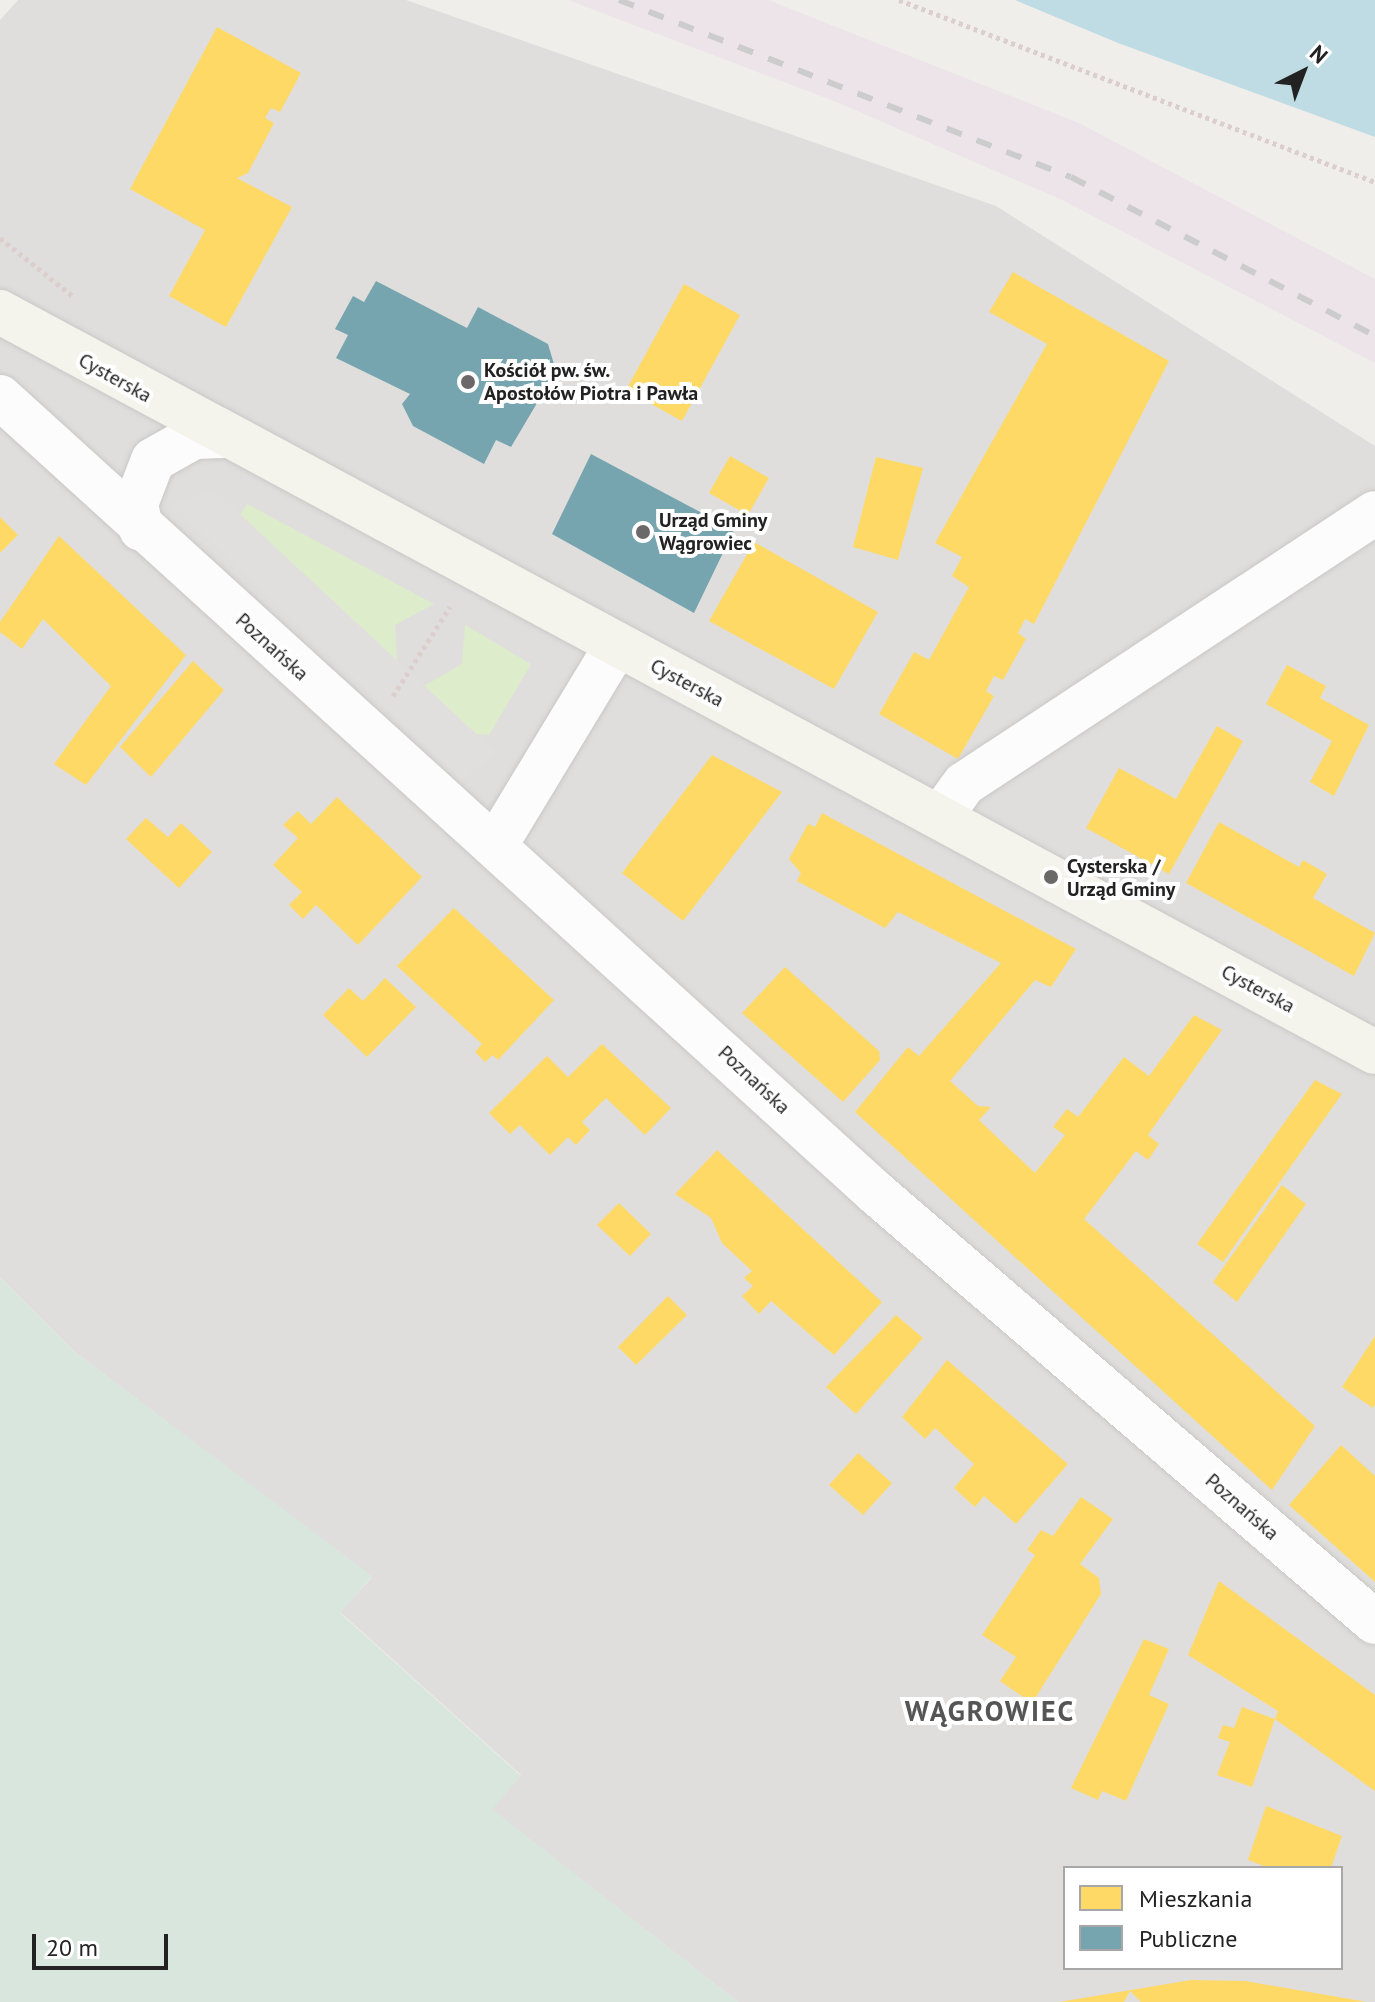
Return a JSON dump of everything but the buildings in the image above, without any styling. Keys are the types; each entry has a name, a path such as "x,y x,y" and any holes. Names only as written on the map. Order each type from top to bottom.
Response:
{"main road":[{"name":"Cysterska","path":"0,312 222,436 1375,1052"}],"street":[{"name":"Poznańska","path":"0,397 141,529 876,1193 1375,1622"},
{"path":"141,529 136,504 153,460 194,437 222,436"},
{"path":"940,817 964,784 1375,513"},
{"path":"495,846 616,646"}],"path":[{"path":"899,0 1375,182"},
{"path":"0,238 86,307"},
{"path":"369,733 471,570"}],"shaded area":[{"path":"18,0 406,0 996,206 1375,446 1375,2002 738,2002 491,1809 521,1775 340,1612 372,1577 76,1353 0,1277 0,20"},
{"path":"568,0 768,0 1079,123 1375,279 1375,363 1062,200 834,101"},
{"path":"215,491 496,753 461,780 171,504"},
{"path":"0,1277 76,1353 372,1576 340,1613 521,1776 492,1809 738,2002 0,2002"}],"green space":[{"path":"247,504 434,604 395,625 397,661 240,515"},
{"path":"465,625 531,664 489,735 476,734 424,686 462,664"}],"water":[{"path":"1015,0 1375,0 1375,137 1118,43"}],"railway":[{"path":"619,0 1071,177 1375,336"}],"place":[{"name":"Kościół pw. św. Apostołów Piotra i Pawła","path":"468,382"},
{"name":"Urząd Gminy Wągrowiec","path":"643,532"},
{"name":"Cysterska / Urząd Gminy","path":"1051,877"}],"district":[{"name":"WĄGROWIEC","path":"990,1711"}]}
